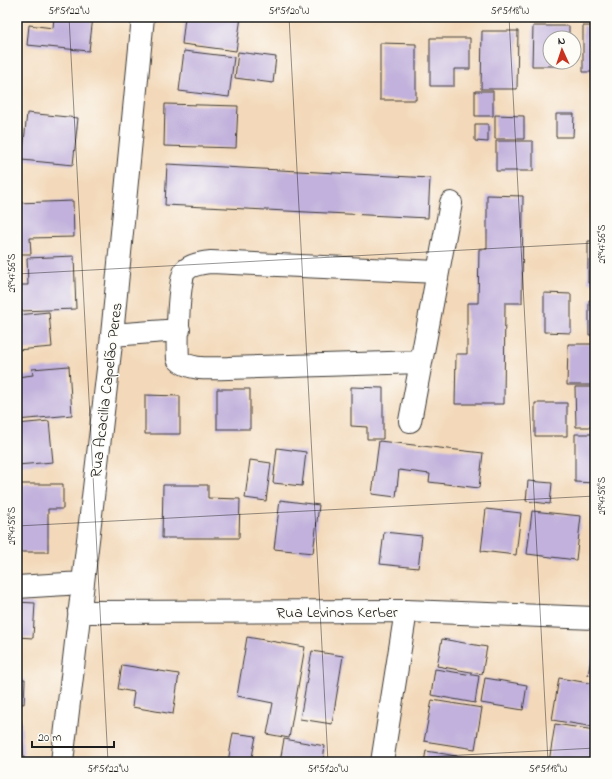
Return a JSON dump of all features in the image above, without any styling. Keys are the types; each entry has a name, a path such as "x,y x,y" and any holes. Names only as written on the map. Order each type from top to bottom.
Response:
{"street":[{"name":"Rua Acacilia Capelão Peres","path":"62,762 112,334 143,17"},
{"path":"410,421 451,203"},
{"path":"421,362 228,368 188,366 178,359 180,284 185,271 196,264 225,262 438,272"},
{"path":"112,334 179,330"},
{"path":"17,587 82,583"},
{"path":"382,762 406,611"},
{"name":"Rua Levinos Kerber","path":"79,612 406,611 595,618"}],"building":[{"path":"54,17 93,17 89,51 27,45 29,25 53,28"},
{"path":"185,17 241,17 236,51 182,44"},
{"path":"533,26 569,26 569,30 542,30 542,66 532,66"},
{"path":"583,26 595,26 595,72 583,72"},
{"path":"482,31 518,31 517,89 481,89"},
{"path":"430,38 470,38 470,69 454,69 454,86 430,86"},
{"path":"17,40 21,40 18,70 17,70"},
{"path":"380,43 416,44 416,100 380,100"},
{"path":"184,51 234,57 229,97 179,91"},
{"path":"238,52 276,57 273,83 235,78"},
{"path":"475,91 493,91 493,116 475,116"},
{"path":"165,104 238,106 236,148 164,146"},
{"path":"27,113 78,118 73,165 22,160"},
{"path":"556,114 574,114 573,137 556,137"},
{"path":"495,115 524,116 524,139 495,139"},
{"path":"475,124 488,124 488,142 475,141"},
{"path":"496,141 533,141 533,171 496,171"},
{"path":"167,164 430,178 428,218 165,205"},
{"path":"487,195 523,196 522,303 505,303 504,404 455,404 456,354 467,354 467,303 478,303 479,249 487,249"},
{"path":"73,201 74,237 30,238 31,254 17,254 17,203"},
{"path":"588,241 595,241 595,283 588,283"},
{"path":"74,256 76,309 21,311 20,285 28,285 27,258"},
{"path":"544,293 571,294 571,333 544,332"},
{"path":"589,300 595,300 595,335 589,335"},
{"path":"49,312 52,347 17,350 17,315"},
{"path":"568,344 595,344 595,385 567,385"},
{"path":"69,366 72,415 17,420 17,377 33,375 32,369"},
{"path":"351,387 383,388 383,439 367,439 367,427 351,426"},
{"path":"575,387 595,387 595,427 576,427"},
{"path":"217,389 250,389 250,429 217,429"},
{"path":"145,395 180,396 180,434 145,434"},
{"path":"535,403 567,403 567,436 535,436"},
{"path":"49,421 53,462 17,465 17,424"},
{"path":"575,434 595,434 595,483 575,482"},
{"path":"379,441 483,453 479,488 429,482 430,474 399,470 396,497 372,494"},
{"path":"277,448 306,452 302,486 273,483"},
{"path":"250,460 271,463 266,501 245,498"},
{"path":"528,481 552,483 550,504 526,501"},
{"path":"17,484 63,484 63,509 48,509 48,552 17,552"},
{"path":"163,485 208,485 208,498 240,499 239,538 162,538"},
{"path":"280,500 319,505 313,553 274,549"},
{"path":"486,509 521,513 516,555 481,551"},
{"path":"532,511 581,516 576,560 527,554"},
{"path":"384,532 422,536 418,568 380,564"},
{"path":"17,602 35,603 33,638 17,637"},
{"path":"247,637 305,647 289,738 267,734 273,703 237,696"},
{"path":"442,639 487,647 482,674 437,666"},
{"path":"595,644 595,676 588,675"},
{"path":"312,651 343,656 332,724 300,719"},
{"path":"122,665 179,674 173,714 132,707 134,692 118,689"},
{"path":"435,669 479,676 475,703 431,695"},
{"path":"485,678 527,685 523,710 481,703"},
{"path":"559,678 595,684 594,727 552,720"},
{"path":"17,679 25,679 24,704 17,703"},
{"path":"432,700 482,708 475,749 424,741"},
{"path":"17,719 21,719 24,762 17,762"},
{"path":"555,724 595,730 592,762 549,762"},
{"path":"233,733 256,736 251,762 228,762"},
{"path":"284,739 325,746 323,760 326,760 326,762 280,762"},
{"path":"426,751 476,759 476,762 424,762"}]}
